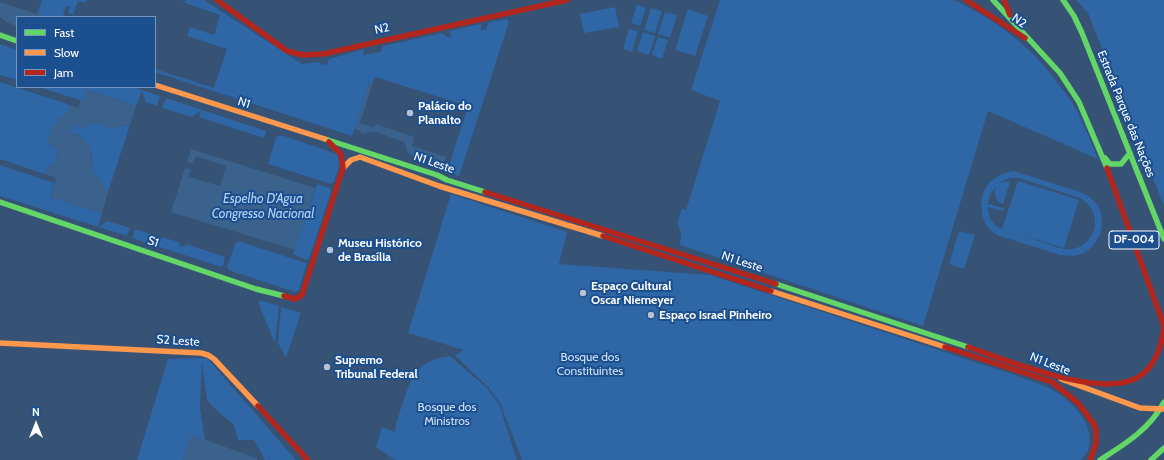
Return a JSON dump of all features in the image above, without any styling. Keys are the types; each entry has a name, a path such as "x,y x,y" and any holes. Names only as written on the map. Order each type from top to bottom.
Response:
{"main road":[{"name":"N2","path":"217,0 287,50 306,56 329,53 567,0"},
{"name":"N2","path":"966,0 1004,23 1038,48"},
{"name":"DF-004","path":"993,0 1060,73 1079,102 1102,155 1164,327"},
{"path":"1004,0 1012,20"},
{"name":"Estrada Parque das Nações","path":"1063,0 1074,16 1082,33 1164,239"},
{"path":"0,35 16,41"},
{"name":"N1","path":"156,85 327,140"},
{"path":"327,140 341,154 343,168"},
{"name":"N1 Leste","path":"327,140 1030,367 1076,385"},
{"path":"1102,155 1110,164 1115,165 1121,164 1130,153"},
{"name":"N1 Leste","path":"343,168 349,161 360,157 438,186 618,241 1026,373 1076,385"},
{"name":"S1","path":"0,202 256,288 290,298 299,298 304,290 343,168"},
{"path":"1030,367 1083,382 1107,385 1124,383 1134,380 1152,364 1159,354 1164,327"},
{"name":"S2 Leste","path":"0,343 201,353 208,355 214,359 308,460"},
{"path":"1026,373 1052,382 1069,394 1086,412 1094,424 1096,437 1094,451 1090,460"},
{"path":"1076,385 1140,408 1164,408"},
{"path":"1100,460 1135,437 1150,423 1164,402"},
{"path":"1151,460 1164,448"}],"green space":[{"path":"42,0 87,0 86,3 78,1 73,15 68,13 70,7 66,6 63,15 65,16 40,16 41,12 38,11"},
{"path":"177,0 185,2 186,0 204,0 302,64 319,62 321,65 327,64 329,59 364,49 363,55 381,52 383,46 442,33 448,38 452,36 449,31 481,24 481,30 485,30 489,22 507,19 509,22 459,176 447,172 468,106 375,77 373,82 370,81 352,136 156,72 156,69 214,88 227,49 187,36 190,27 214,35 220,15"},
{"path":"720,0 955,0 1001,27 1039,60 1073,104 1098,159 988,111 923,326 680,245 681,232 677,223 682,208 686,210 720,101 691,90"},
{"path":"1076,0 1164,0 1164,206 1088,13"},
{"path":"637,5 646,8 640,26 631,23"},
{"path":"615,7 619,27 584,33 580,14"},
{"path":"651,8 662,11 655,33 644,30"},
{"path":"688,9 708,16 695,56 675,50"},
{"path":"665,12 677,15 670,38 658,34"},
{"path":"629,29 638,31 632,52 623,49"},
{"path":"643,32 655,36 649,55 637,51"},
{"path":"658,37 668,40 662,59 652,55"},
{"path":"0,44 16,50 16,80 0,75"},
{"path":"0,82 70,105 68,112 57,122 53,129 50,144 57,149 57,154 55,163 49,166 44,174 0,159"},
{"path":"41,88 136,88 160,96 157,106 146,102 142,91 136,106 87,90 83,101"},
{"path":"166,98 266,131 264,138 199,117 201,110 192,117 162,108"},
{"path":"93,123 98,123 112,128 130,125 108,192 93,170 92,155 86,143 80,136 71,133 74,125 83,128"},
{"path":"284,136 337,154 340,162 334,182 331,184 268,164 276,137"},
{"path":"0,165 54,183 50,197 102,213 98,227 0,196"},
{"path":"1014,171 1080,192 1088,196 1096,203 1101,211 1102,225 1100,235 1092,247 1084,253 1074,256 1060,255 1000,236 987,227 982,212 981,203 986,187 991,181 999,176","holes":["1019,178 1080,198 1088,205 1093,213 1095,222 1094,231 1090,239 1083,245 1074,249 1063,249 997,227 990,218 988,207 1003,211 1004,208 988,204 990,195 996,186 995,197 1003,204 1010,182 999,183 1007,179"]},
{"path":"1018,181 1079,200 1064,248 1002,229"},
{"path":"317,184 330,188 331,192 310,256 307,260 293,254"},
{"name":"Bosque dos Constituintes","path":"451,194 567,232 559,264 710,275 1018,376 1049,388 1065,398 1078,411 1087,425 1090,442 1086,454 1081,460 522,460 500,403 488,387 455,355 464,350 408,333"},
{"path":"108,221 130,228 127,236 98,227"},
{"path":"135,229 154,235 158,245 161,237 179,242 180,246 183,247 186,244 225,257 223,266 221,267 132,238"},
{"path":"959,231 975,235 964,269 949,264"},
{"path":"238,241 306,263 299,290 295,292 228,270 227,267 235,244"},
{"path":"259,300 279,306 275,343 259,305"},
{"path":"281,307 301,313 286,358 278,343"},
{"name":"Bosque dos Ministros","path":"450,356 487,388 499,404 517,460 395,460 376,447 382,427 395,432 397,420 406,393 418,370 431,361"},
{"path":"207,358 295,460 265,460 254,440 238,440 234,425 207,400 202,362 200,409 205,440 191,436 183,460 137,460 168,359"}],"water":[{"path":"0,2 37,14 38,11 42,12 40,16 16,16 16,26 6,22 0,17"},
{"path":"370,81 373,82 360,123 374,128 376,124 414,137 412,146 446,157 444,165 435,158 428,159 416,157 408,153 404,142 376,132 362,134 354,128"},
{"path":"86,90 136,106 130,125 109,128 94,124 83,128 74,125 71,133 80,136 90,147 93,170 108,192 102,213 50,197 56,178 44,174 49,166 55,162 57,154 57,151 48,140 53,126 67,113 70,105 78,108 81,100 83,101"},
{"name":"Espelho D'Agua Congresso Nacional","path":"191,149 315,188 295,250 171,212 185,168 191,169 189,177 220,186 226,166 196,156 193,164 187,162"},
{"path":"191,435 257,458 257,460 183,460"}],"traffic: fast":[{"path":"993,0 1060,73 1079,102 1107,168"},
{"path":"1063,0 1074,16 1082,33 1164,239"},
{"path":"0,35 16,41"},
{"path":"325,139 485,192"},
{"path":"1105,158 1110,164 1121,164 1130,153"},
{"path":"0,202 256,289 284,296"},
{"path":"776,284 968,347"},
{"path":"1100,460 1128,442 1144,428 1152,420 1164,402"},
{"path":"1151,460 1164,448"}],"traffic: slow":[{"path":"156,85 325,139"},
{"path":"343,168 351,160 360,157 439,186 603,236"},
{"path":"771,291 945,347"},
{"path":"0,343 201,353 214,359 258,406"},
{"path":"1061,379 1140,408 1164,409"}],"traffic: jam":[{"path":"217,0 287,51 303,55 323,54 567,0"},
{"path":"966,0 1025,38"},
{"path":"1004,0 1010,15"},
{"path":"284,296 295,299 302,295 343,168 341,154 329,142"},
{"path":"1107,168 1164,326"},
{"path":"485,192 776,284"},
{"path":"603,236 771,291"},
{"path":"968,347 1055,376 1103,384 1124,382 1146,372 1157,355 1164,328"},
{"path":"945,347 1052,382 1078,403 1094,424 1096,429 1096,444 1090,460"},
{"path":"258,406 308,460"}],"place":[{"name":"Palácio do Planalto","path":"410,113"},
{"name":"Museu Histórico de Brasília","path":"330,250"},
{"name":"Espaço Cultural Oscar Niemeyer","path":"583,293"},
{"name":"Espaço Israel Pinheiro","path":"651,315"},
{"name":"Supremo Tribunal Federal","path":"327,367"}]}
